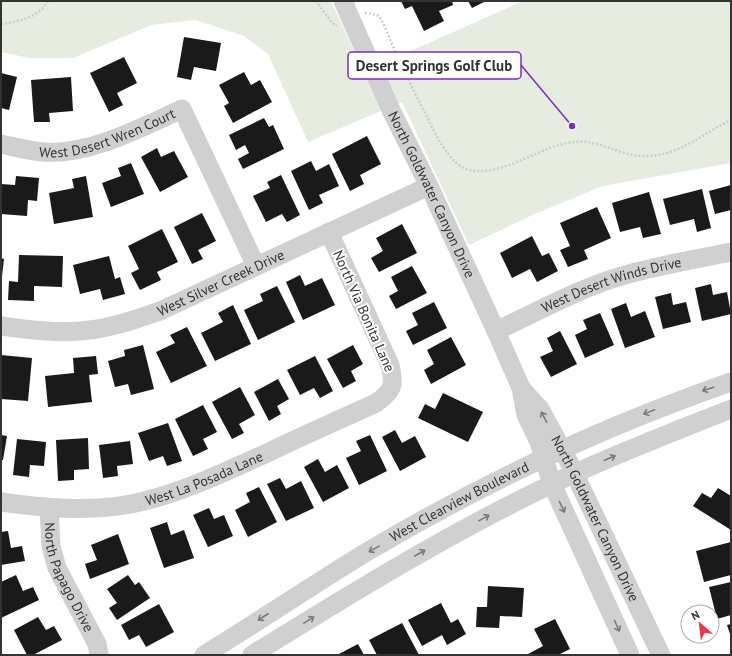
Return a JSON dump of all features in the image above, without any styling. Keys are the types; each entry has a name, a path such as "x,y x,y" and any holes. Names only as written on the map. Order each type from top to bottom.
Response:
{"street":[{"name":"North Goldwater Canyon Drive","path":"343,1 391,110 429,186 496,331 521,388 526,415 544,458 552,484 630,655"},
{"name":"West Desert Wren Court","path":"1,144 44,152 75,150 124,136 182,109 256,266"},
{"name":"West Silver Creek Drive","path":"1,326 60,331 89,330 123,324 160,311 429,186"},
{"name":"North Via Bonita Lane","path":"329,232 390,365 394,378 391,390"},
{"name":"West Desert Winds Drive","path":"496,331 581,291 614,278 731,252"},
{"name":"West Clearview Boulevard","path":"204,655 367,552 484,487 544,458 632,419 731,382"},
{"name":"North Goldwater Canyon Drive","path":"521,388 540,409 562,450 661,655"},
{"name":"West La Posada Lane","path":"1,502 49,508 91,508 131,504 171,493 211,478 376,403 391,390"},
{"name":"West Clearview Boulevard","path":"252,655 426,549 552,484 574,473 731,409"},
{"name":"North Papago Drive","path":"49,508 51,546 56,568 98,650 114,655"}],"path":[{"path":"1,24 24,19 34,15 41,10 48,1"},
{"path":"316,1 335,26 369,12 378,16 412,89 439,140 459,165 468,170 479,172 492,170 510,165 558,145 574,142 591,142 642,156 656,155 674,151 731,120"}],"shaded area":[{"path":"1,1 331,1 364,72 523,1 731,1 731,163 603,186 539,212 469,245 402,102 308,142 268,54 244,36 196,20 151,25 73,58 29,58 1,52"}],"building":[{"path":"401,1 452,1 453,5 439,11 444,21 424,31 412,6 405,9"},
{"path":"468,1 486,1 472,8"},
{"path":"184,37 221,43 216,71 194,67 191,80 177,77"},
{"path":"124,57 137,83 117,93 123,105 109,112 90,73"},
{"path":"244,72 251,85 260,80 272,102 233,123 224,106 229,103 219,85"},
{"path":"1,73 17,77 9,110 1,108"},
{"path":"71,77 73,111 49,113 50,122 34,122 31,80"},
{"path":"264,118 269,127 273,125 284,149 243,169 238,159 249,153 245,145 236,150 229,135"},
{"path":"367,136 381,164 360,175 364,184 350,191 332,154"},
{"path":"157,148 161,157 174,151 188,177 160,192 141,157"},
{"path":"311,161 316,171 329,164 339,186 319,195 323,203 309,210 291,171"},
{"path":"131,163 144,194 111,207 102,183 121,176 118,168"},
{"path":"281,175 300,215 287,222 282,214 266,222 253,196 270,188 267,182"},
{"path":"16,176 39,178 37,201 28,200 27,216 1,214 1,184 15,185"},
{"path":"86,176 93,217 54,224 49,193 74,188 72,179"},
{"path":"731,185 731,210 715,214 709,191"},
{"path":"702,189 711,228 697,232 694,219 670,225 663,199"},
{"path":"649,192 661,234 643,238 640,227 620,232 612,203"},
{"path":"597,207 611,238 584,250 588,259 568,267 560,250 570,246 560,223"},
{"path":"202,213 216,241 198,250 203,259 192,264 174,227"},
{"path":"402,224 417,253 379,272 371,258 383,251 376,238"},
{"path":"162,229 178,262 157,272 161,280 140,290 131,273 139,269 128,246"},
{"path":"532,236 542,256 549,253 558,271 537,282 530,269 512,278 500,253"},
{"path":"19,255 63,256 62,287 34,286 34,301 8,300 9,281 18,282"},
{"path":"109,256 115,279 120,277 125,294 103,300 100,289 80,294 73,265"},
{"path":"1,258 4,259 2,276 1,276"},
{"path":"412,266 427,293 396,309 389,296 398,291 391,277"},
{"path":"300,275 305,286 322,278 335,305 303,320 286,282"},
{"path":"711,284 713,295 727,292 731,314 702,321 695,288"},
{"path":"277,286 295,322 258,340 244,310 263,301 260,294"},
{"path":"671,293 673,305 686,302 691,322 663,329 655,297"},
{"path":"434,302 447,328 413,345 406,331 418,325 412,313"},
{"path":"626,303 631,317 645,311 655,337 625,348 611,309"},
{"path":"233,305 251,344 215,361 201,333 223,322 218,313"},
{"path":"600,313 614,345 585,358 575,335 587,329 583,320"},
{"path":"187,327 207,366 171,383 156,352 175,343 170,335"},
{"path":"560,331 577,364 551,377 540,357 553,351 547,338"},
{"path":"451,337 466,365 431,384 424,370 434,364 427,350"},
{"path":"143,345 154,389 131,395 128,384 115,387 108,361 125,356 124,350"},
{"path":"353,345 363,364 351,371 356,381 343,388 327,359"},
{"path":"1,355 32,358 28,401 1,399"},
{"path":"96,356 98,374 89,375 92,402 48,407 45,376 74,373 73,358"},
{"path":"315,356 333,391 320,398 314,388 300,395 287,370"},
{"path":"278,379 289,399 277,406 281,414 269,421 254,392"},
{"path":"240,387 255,415 239,424 244,433 232,439 212,402"},
{"path":"443,393 483,412 468,442 418,418 425,404 435,409"},
{"path":"203,405 217,432 203,439 208,449 193,456 175,419"},
{"path":"168,423 182,461 167,466 163,456 149,461 138,433"},
{"path":"395,430 402,443 415,436 426,457 400,471 382,437"},
{"path":"1,435 7,436 3,460 1,460"},
{"path":"370,435 387,471 359,485 346,458 361,451 356,441"},
{"path":"88,438 89,469 74,470 74,480 58,481 56,440"},
{"path":"17,439 46,442 44,466 30,465 29,477 13,475"},
{"path":"130,441 133,464 117,466 118,476 103,478 99,445"},
{"path":"318,459 325,472 337,465 349,488 323,502 304,467"},
{"path":"280,478 286,489 301,481 314,508 286,521 267,484"},
{"path":"259,487 277,522 248,537 235,510 250,502 246,493"},
{"path":"718,488 731,496 731,530 693,506 702,493 711,498"},
{"path":"209,508 214,519 224,515 233,536 208,547 193,515"},
{"path":"167,522 171,535 184,530 194,558 164,568 150,528"},
{"path":"8,531 11,548 22,546 25,561 1,565 1,532"},
{"path":"118,534 129,564 90,579 85,564 97,560 91,545"},
{"path":"731,542 731,575 704,582 696,551"},
{"path":"16,575 23,591 33,587 39,600 1,618 1,582"},
{"path":"128,575 135,585 139,582 150,598 117,620 109,608 117,603 107,589"},
{"path":"731,582 731,615 720,618 720,604 713,604 709,587"},
{"path":"488,586 524,588 522,617 500,616 499,628 476,627 477,607 487,607"},
{"path":"441,603 451,623 458,619 466,634 447,645 442,635 422,646 408,620"},
{"path":"159,604 174,632 146,647 139,635 129,640 121,625"},
{"path":"38,617 46,630 54,626 62,640 33,655 27,655 14,630"},
{"path":"555,619 570,649 558,655 529,655 528,654 543,646 534,629"},
{"path":"402,623 419,655 377,655 369,640"},
{"path":"731,624 731,637 727,625"},
{"path":"358,644 364,655 337,655"}],"place":[{"name":"Desert Springs Golf Club","path":"572,126"}]}
